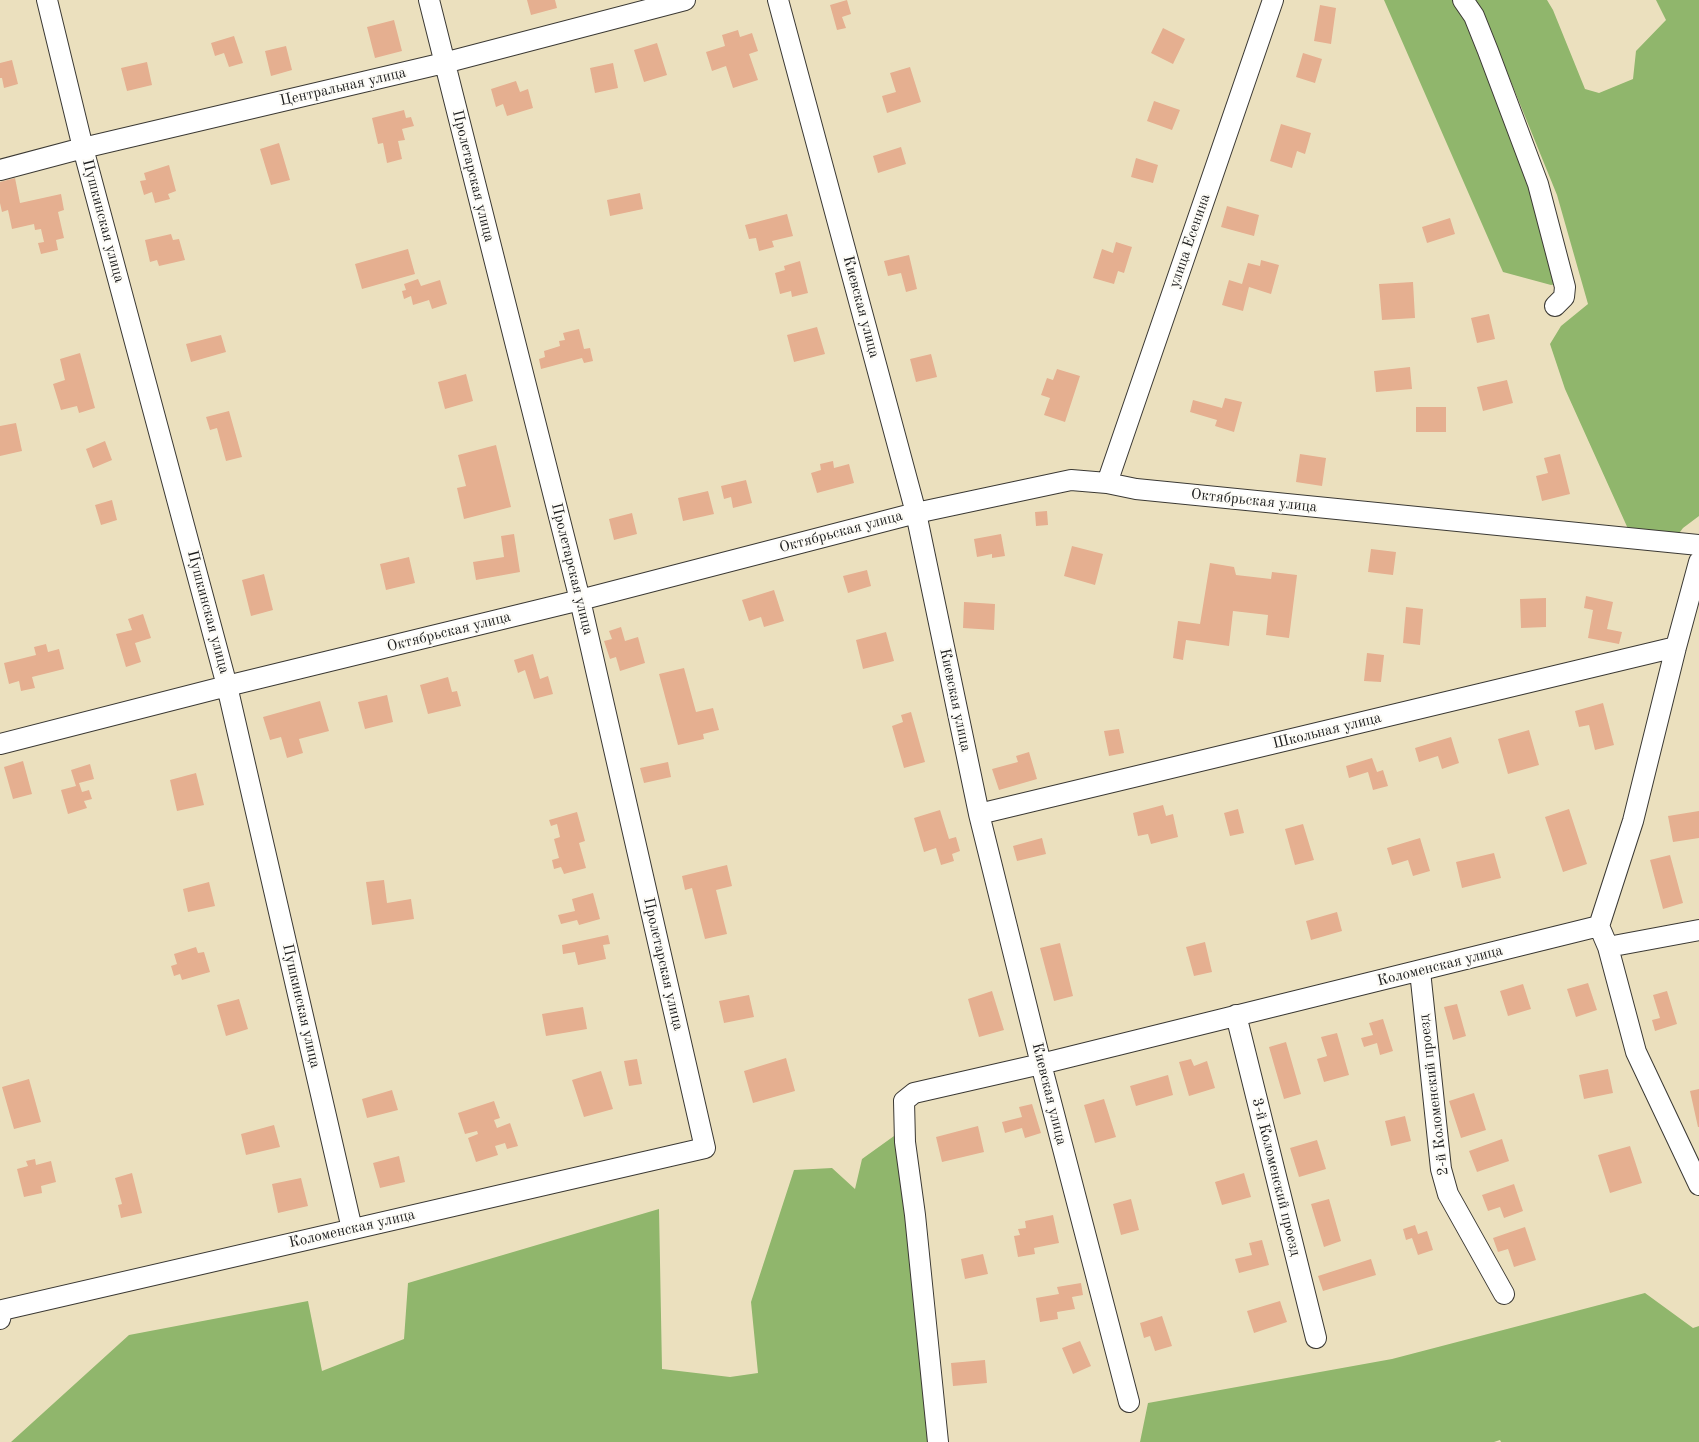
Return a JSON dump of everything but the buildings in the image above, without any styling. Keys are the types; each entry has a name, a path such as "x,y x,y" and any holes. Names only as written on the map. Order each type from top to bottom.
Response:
{"street":[{"name":"Пушкинская улица","path":"46,0 83,148 227,686 352,1229"},
{"name":"Пролетарская улица","path":"429,0 580,600 703,1141"},
{"name":"Центральная улица","path":"0,170 83,148 444,63 685,0"},
{"name":"Киевская улица","path":"778,0 916,513 979,814 1041,1064 1129,1402"},
{"name":"улица Есенина","path":"1107,483 1273,0"},
{"path":"1463,0 1474,16 1538,184 1565,286 1564,297 1555,306"},
{"name":"Октябрьская улица","path":"0,744 227,686 580,600 916,513 1071,480 1107,483 1136,489 1699,545"},
{"path":"1699,562 1632,821 1599,926 1608,948 1636,1052 1699,1186"},
{"name":"Школьная улица","path":"979,814 1676,647"},
{"name":"Коломенская улица","path":"938,1442 915,1215 905,1142 904,1101 914,1093 1041,1064 1599,926"},
{"path":"1608,948 1699,930"},
{"name":"2-й Коломенский проезд","path":"1420,971 1441,1169 1448,1194 1504,1294"},
{"name":"3-й Коломенский проезд","path":"1236,1015 1316,1338"},
{"name":"Коломенская улица","path":"1,1309 705,1148 703,1141"}],"green space":[{"path":"1384,0 1457,0 1535,184 1561,283 1551,285 1503,272"},
{"path":"1473,0 1547,0 1553,10 1585,89 1599,93 1633,79 1636,51 1666,20 1656,0 1699,0 1699,516 1683,528 1677,536 1629,531 1565,389 1550,344 1561,326 1588,304 1557,195 1483,13"},
{"path":"901,1131 930,1442 11,1442 129,1335 308,1301 322,1371 404,1339 408,1283 659,1209 662,1369 730,1377 758,1373 751,1302 794,1170 832,1168 855,1189 862,1159"},
{"path":"1645,1293 1693,1328 1699,1326 1699,1442 1501,1442 1500,1440 1494,1442 1140,1442 1148,1403 1392,1359"}]}
